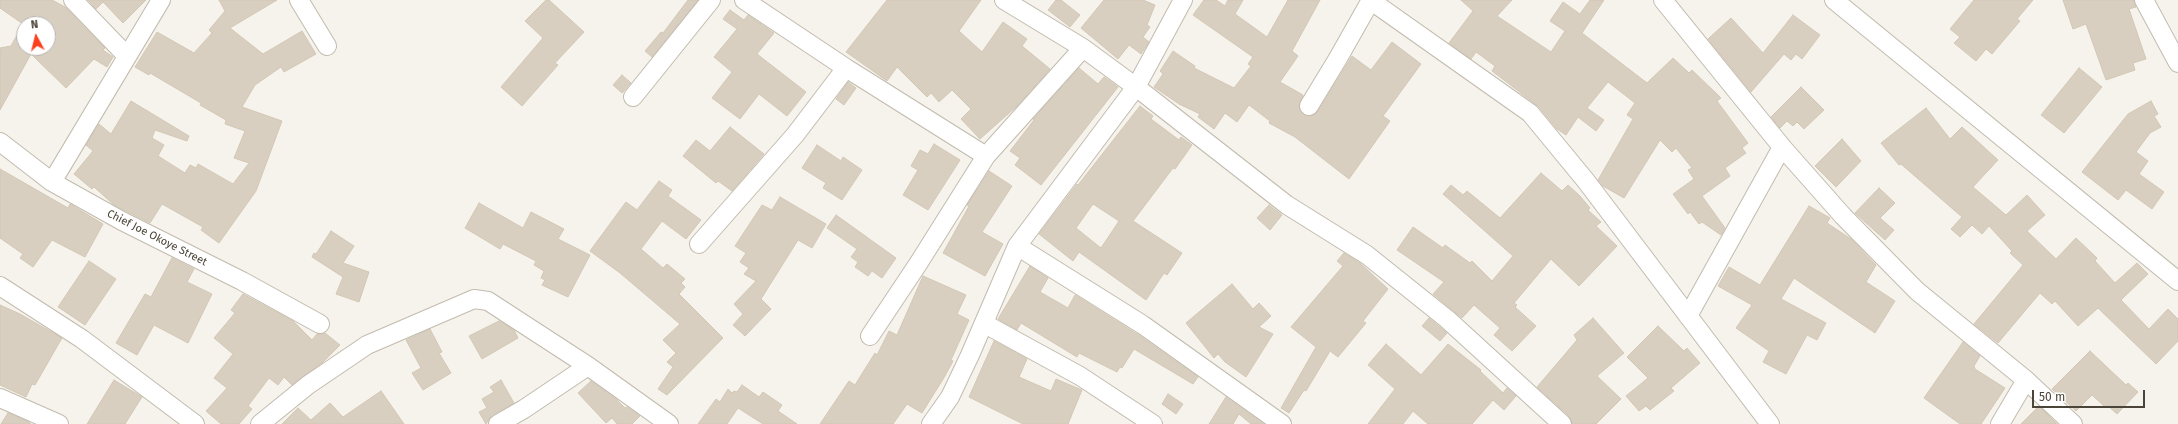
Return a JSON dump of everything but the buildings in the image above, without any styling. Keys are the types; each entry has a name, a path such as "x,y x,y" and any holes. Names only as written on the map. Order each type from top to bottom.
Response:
{"street":[{"path":"72,0 127,56"},
{"path":"52,182 161,0"},
{"path":"299,0 327,46"},
{"path":"633,97 711,0"},
{"path":"744,0 846,68 986,156"},
{"path":"1004,0 1084,48 1287,204 1367,255 1434,309 1562,424"},
{"path":"931,424 950,397 985,324 1017,246 1136,87 1183,0"},
{"path":"1309,106 1337,60 1370,0 1530,113 1586,181 1770,424"},
{"path":"1663,0 1782,147 1843,216 1917,291 2026,380 2073,424"},
{"path":"1834,0 2178,281"},
{"path":"2144,0 2178,63"},
{"path":"870,336 918,264 986,156 1084,48"},
{"path":"699,244 795,135 846,68"},
{"name":"Chief Joe Okoye Street","path":"0,142 52,182 122,221 242,281 320,324"},
{"path":"1688,316 1782,147"},
{"path":"1017,246 1143,325 1282,424"},
{"path":"0,286 82,339 195,424"},
{"path":"260,424 308,385 367,345 474,299 488,301 588,366 669,424"},
{"path":"985,324 1080,376 1153,424"},
{"path":"498,424 524,409 588,366"},
{"path":"2000,424 2026,380"},
{"path":"0,398 60,424"}]}
